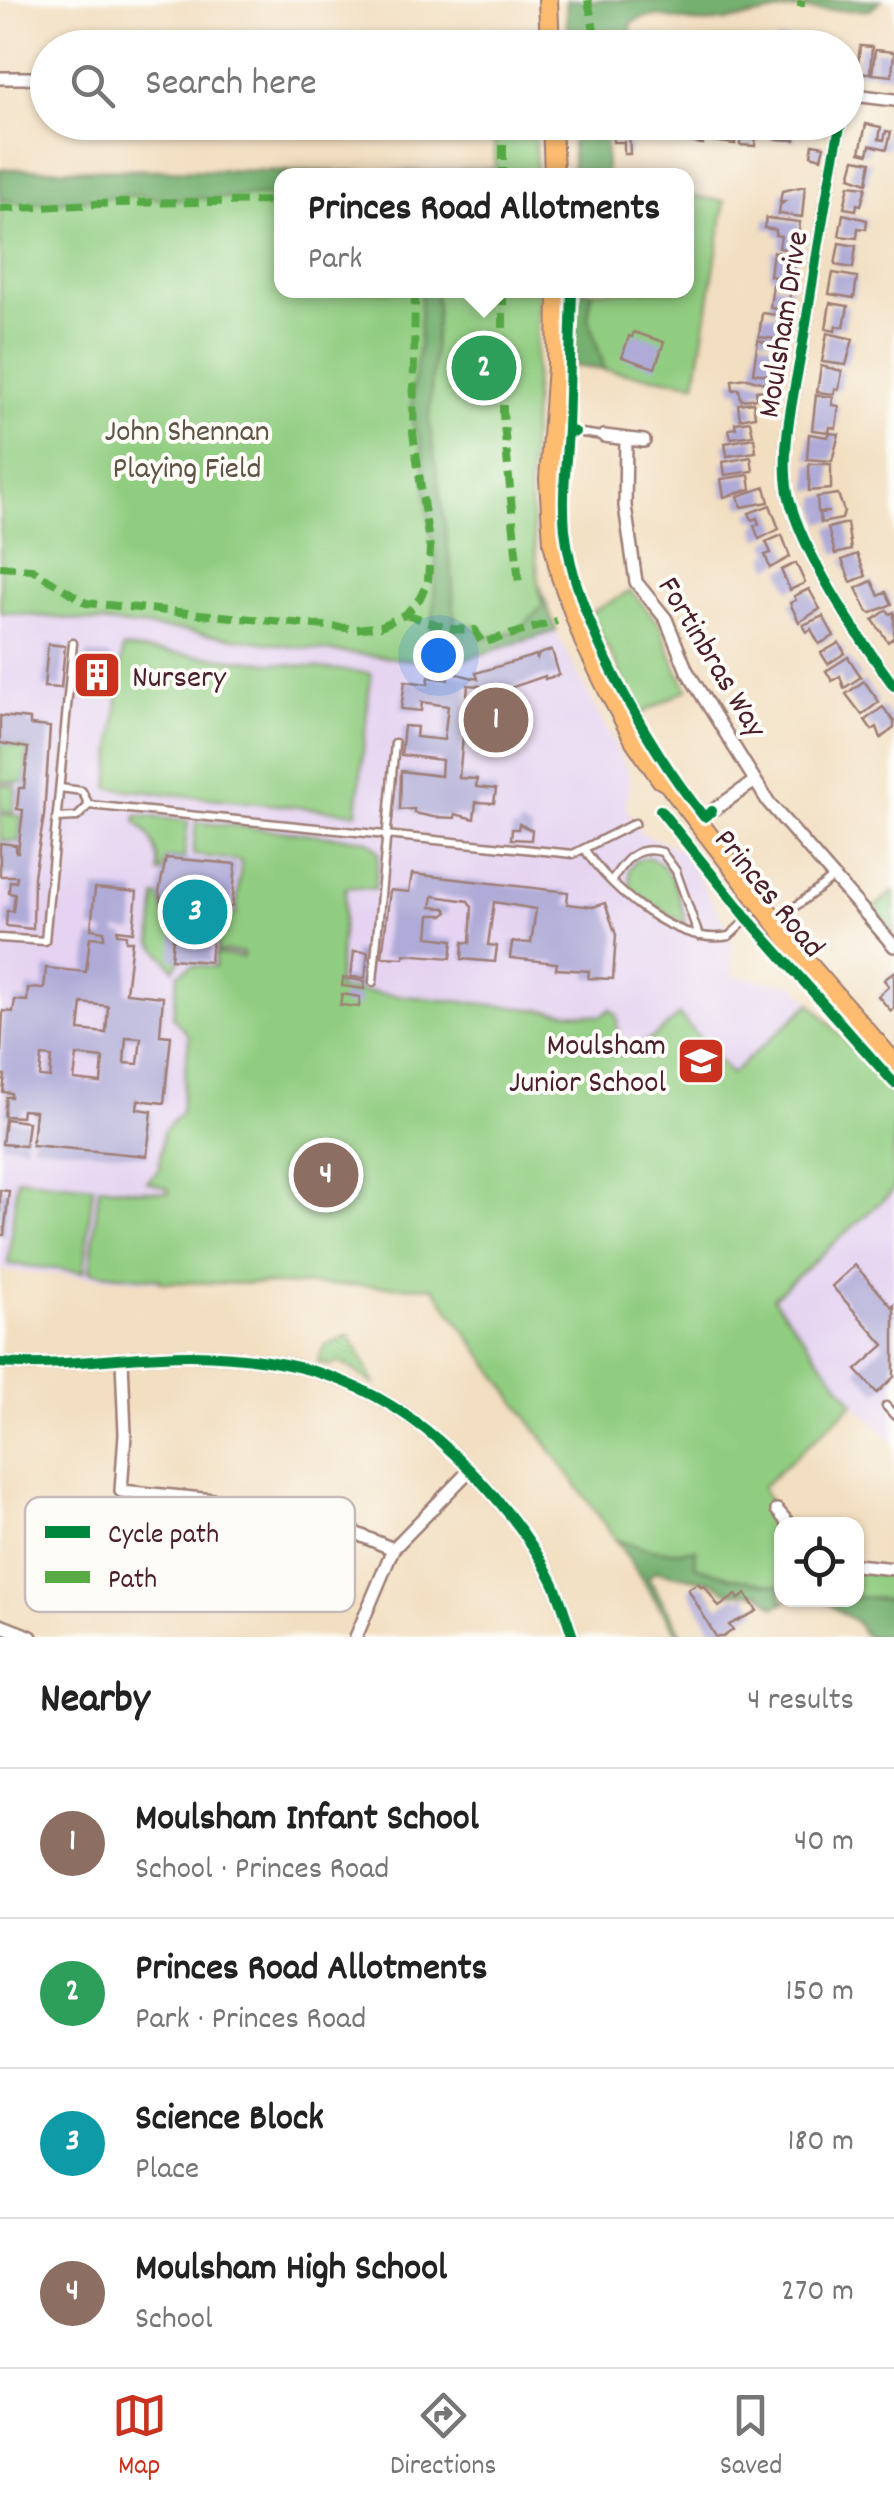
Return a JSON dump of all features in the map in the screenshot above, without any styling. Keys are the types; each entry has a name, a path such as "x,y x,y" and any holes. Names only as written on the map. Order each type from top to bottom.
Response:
{"main road":[{"path":"548,0 549,30"},
{"path":"553,140 554,168"},
{"name":"Princes Road","path":"558,298 549,479 553,542 571,610 635,741 660,778 669,803 804,974 847,1012"},
{"name":"Princes Road","path":"660,778 668,783 847,1012 894,1063"}],"street":[{"path":"0,78 30,78"},
{"path":"864,97 894,100"},
{"name":"Moulsham Drive","path":"837,140 796,382 786,478 794,512 824,576 858,636 894,686"},
{"path":"604,436 644,441"},
{"name":"Fortinbras Way","path":"626,439 625,506 636,582 666,620 687,671 783,821 894,946"},
{"name":"Fortinbras Way","path":"712,812 755,780"},
{"path":"0,1363 72,1364 189,1355 258,1359 311,1370 362,1388 410,1414 445,1444 519,1525 552,1581 573,1637"},
{"path":"122,1360 122,1491 179,1497"},
{"path":"356,1637 393,1549 470,1470"},
{"path":"777,1510 783,1517"},
{"path":"355,1532 393,1549"},
{"path":"864,1566 894,1570"},
{"path":"0,1625 31,1637"}],"lane":[{"path":"576,432 604,436"},
{"path":"0,938 45,941 73,643"},
{"path":"373,982 395,742"},
{"path":"59,788 82,791 89,805"},
{"path":"89,805 573,854 635,823"},
{"path":"56,818 77,817 89,805"},
{"path":"612,880 630,855 647,849 662,852 676,871 699,937"},
{"path":"585,850 630,899 683,932 699,937 729,936 753,914"},
{"path":"796,906 834,878"},
{"path":"886,1406 894,1415"}],"shaded area":[{"path":"0,612 450,664 556,631 630,776 626,806 641,833 682,850 727,927 732,942 733,976 796,986 894,1095 894,1442 853,1403 696,1549 625,1552 433,1287 160,1282 0,1270"}],"green space":[{"path":"566,0 792,0 799,9 708,22 646,17 631,24 631,30 570,30"},
{"path":"807,0 882,0 870,10 803,10"},
{"name":"John Shennan Playing Field","path":"494,140 535,140 536,168 495,168"},
{"path":"605,140 606,168 573,168 572,142"},
{"name":"John Shennan Playing Field","path":"0,169 274,171 274,298 539,298 529,490 539,584 556,631 450,664 0,612"},
{"path":"0,169 274,171 274,195 165,200 140,195 24,204 0,199"},
{"path":"694,196 725,201 696,383 605,370 588,318 591,298 694,298"},
{"path":"421,298 436,298 429,420 452,575 455,625 478,626 485,638 519,630 542,607 539,584 556,631 450,664 422,661 433,623 436,555 421,441 413,425 412,394"},
{"path":"576,298 591,298 588,318 605,370 574,366"},
{"path":"631,591 660,625 688,689 641,714 590,613"},
{"path":"123,648 371,673 357,813 109,788"},
{"path":"0,743 28,748 24,783 0,781"},
{"path":"0,784 16,786 13,812 0,810"},
{"path":"0,814 22,816 19,842 0,840"},
{"path":"136,815 188,821 184,859 166,858 159,873 153,845 136,822"},
{"path":"196,822 368,840 379,852 375,889 346,887 337,989 601,1016 611,1009 617,1017 618,1055 655,1036 679,1015 731,1074 811,1003 894,1095 894,1190 773,1298 854,1403 762,1487 777,1517 774,1587 625,1552 433,1287 160,1282 90,1272 99,1186 169,1193 169,1189 147,1182 159,1169 163,1132 181,1112 189,1036 173,1017 178,974 193,965 215,967 216,954 243,957 243,953 217,951 220,915 236,915 241,861 193,855"},
{"path":"644,857 654,859 668,873 686,925 631,889 629,869"},
{"path":"894,891 894,934 873,909"},
{"path":"156,896 160,897 166,916 175,917 180,960 174,969 152,942"},
{"path":"17,1178 93,1186 84,1272 8,1264"},
{"path":"350,1335 375,1384 338,1362 330,1366 318,1362 324,1346"},
{"path":"616,1540 666,1551 696,1549 695,1566 774,1585 774,1606 760,1593 729,1592 712,1582 656,1571 648,1577 684,1637 680,1637"},
{"path":"864,1572 894,1576 894,1608 864,1602"},
{"path":"864,1598 894,1600 894,1631 884,1637 866,1637 856,1622 833,1607 864,1607"}],"building":[{"path":"864,46 872,47 870,73 864,73"},
{"path":"875,50 894,52 892,76 872,74"},
{"path":"866,124 881,127 879,139 884,140 886,131 891,132 887,149 870,145 868,154 860,152"},
{"path":"629,140 630,154 624,154 624,142 613,142"},
{"path":"740,140 756,140 755,146 740,145"},
{"path":"813,144 824,146 821,158 811,155"},
{"path":"855,159 871,162 867,183 850,177"},
{"path":"849,185 866,187 856,210 844,208"},
{"path":"805,186 802,217 779,214 784,202 780,202 782,191"},
{"path":"843,214 867,220 866,229 858,228 857,238 839,236"},
{"path":"766,218 800,222 797,251 779,248 781,236 775,235 776,230 764,228"},
{"path":"839,243 856,246 853,268 835,265"},
{"path":"773,251 796,257 792,280 770,276"},
{"path":"833,273 857,277 854,298 829,294"},
{"path":"773,284 791,286 788,310 770,308"},
{"path":"830,303 848,306 844,327 836,326 835,331 826,329"},
{"path":"762,313 786,316 783,340 759,337"},
{"path":"634,332 664,342 655,368 622,357"},
{"path":"827,333 853,339 846,365 822,362"},
{"path":"758,340 780,347 776,376 753,373"},
{"path":"821,366 842,371 839,389 834,394 817,392"},
{"path":"747,378 768,384 767,390 756,391 757,398 741,400 739,389 733,390 732,380"},
{"path":"816,395 833,397 832,405 839,406 836,428 830,427 829,432 812,430"},
{"path":"753,402 755,416 740,419 738,404"},
{"path":"750,421 753,435 731,438 729,429 736,428 735,423"},
{"path":"829,433 839,434 832,461 807,459 809,434 828,437"},
{"path":"754,438 756,452 727,456 725,443"},
{"path":"751,457 753,471 725,475 723,462"},
{"path":"809,464 831,464 831,489 809,491"},
{"path":"749,475 751,489 724,497 721,479"},
{"path":"765,487 769,502 741,507 738,496"},
{"path":"838,494 844,511 842,519 821,523 819,513 829,512 818,512 817,497"},
{"path":"770,505 779,529 759,539 754,526 759,524 757,518 752,520 749,513"},
{"path":"847,523 851,550 835,554 828,528"},
{"path":"782,535 790,557 770,568 765,555 771,553 766,542"},
{"path":"857,554 866,576 851,582 842,560"},
{"path":"796,563 805,583 790,590 781,570"},
{"path":"872,581 879,596 886,592 892,604 872,613 856,588"},
{"path":"809,589 820,609 799,622 790,603 796,600 794,596"},
{"path":"887,610 890,614 894,612 894,637 888,642 873,620"},
{"path":"823,616 834,636 819,644 811,629 807,632 803,625"},
{"path":"839,643 845,653 828,664 821,653"},
{"path":"48,644 65,646 61,688 44,687"},
{"path":"552,650 559,675 484,697 480,686 468,685 459,778 477,779 476,787 496,789 494,803 476,802 474,819 400,810 401,771 441,776 442,760 401,755 404,726 417,727 416,737 444,740 448,706 422,702 421,711 401,709 405,681 428,684 429,677 448,680 449,672 478,679 476,673 536,655 537,659 539,654"},
{"name":"Nursery","path":"87,654 111,656 106,696 83,694"},
{"path":"848,657 861,677 844,688 840,676 832,681 826,671"},
{"path":"864,681 879,702 862,715 846,694"},
{"path":"883,707 894,728 881,738 877,727 872,730 865,720"},
{"path":"0,716 30,719 30,725 50,727 44,816 34,876 33,929 6,926 7,911 13,911 15,894 9,893 10,881 16,882 17,876 0,876 0,843 16,845 18,852 23,810 17,809 19,788 24,788 28,748 0,743"},
{"path":"519,824 532,830 531,840 511,839 512,829 518,829"},
{"path":"166,858 236,864 232,907 215,906 210,962 171,959 175,917 166,916 159,892"},
{"path":"412,874 568,892 567,904 593,907 605,903 616,935 613,979 588,978 589,971 556,969 557,963 510,958 512,942 531,943 536,909 494,902 488,945 497,946 495,962 462,959 463,942 470,943 472,907 468,901 433,896 431,907 448,912 430,915 428,937 453,940 451,958 404,954 404,958 382,957 390,890 409,892"},
{"path":"95,888 137,892 133,932 117,930 117,934 126,935 126,941 132,941 126,993 163,997 160,1035 171,1036 164,1103 138,1100 137,1109 152,1111 147,1156 32,1145 35,1111 22,1110 21,1117 4,1116 6,1097 11,1097 11,1093 3,1092 5,1075 0,1075 3,1011 13,1012 15,1000 27,1001 28,988 44,989 46,968 86,972 90,937 104,938 104,931 91,929","holes":["82,1003 108,1006 106,1033 79,1030","126,1037 141,1038 138,1064 124,1063","77,1055 103,1058 101,1083 74,1080","42,1056 52,1057 50,1078 40,1077"]},
{"path":"354,951 368,952 365,978 351,977"},
{"path":"894,972 891,1011 878,996 889,986 884,980"},
{"path":"343,978 365,981 364,989 342,986"},
{"path":"342,994 360,997 359,1007 340,1005"},
{"path":"5,1119 28,1122 25,1146 2,1144"},
{"path":"0,1190 9,1191 4,1235 0,1235"},
{"path":"855,1265 894,1305 894,1377 877,1393 856,1370 884,1345 832,1286"},
{"path":"698,1583 704,1585 719,1607 736,1595 739,1599 746,1594 757,1611 729,1625 733,1630 723,1637 716,1637 688,1589"}],"marked path":[{"path":"588,0 594,30"},
{"path":"801,0 801,7"},
{"path":"503,140 503,168"},
{"path":"0,209 274,201"},
{"path":"0,567 32,569 86,603 356,629 381,626 406,614 428,581 430,549 413,433 415,298"},
{"path":"503,298 503,414 519,584"},
{"path":"406,614 450,629 475,630 482,643 557,621"}],"cycle path":[{"path":"838,140 789,421 786,475 794,515 817,566 894,686"},
{"path":"572,298 568,430 575,432"},
{"path":"568,430 565,530 583,603 617,681 660,755 704,817 712,811"},
{"path":"660,810 748,919 894,1083"},
{"path":"0,1363 48,1364 190,1355 232,1357 309,1370 377,1397 440,1441 504,1508 552,1580 573,1637"}],"place":[{"name":"Princes Road Allotments","path":"484,368"},
{"name":"Nursery","path":"97,675"},
{"name":"Moulsham Infant School","path":"496,720"},
{"name":"Science Block","path":"195,912"},
{"name":"Moulsham Junior School","path":"701,1061"},
{"name":"Moulsham High School","path":"326,1175"}]}
